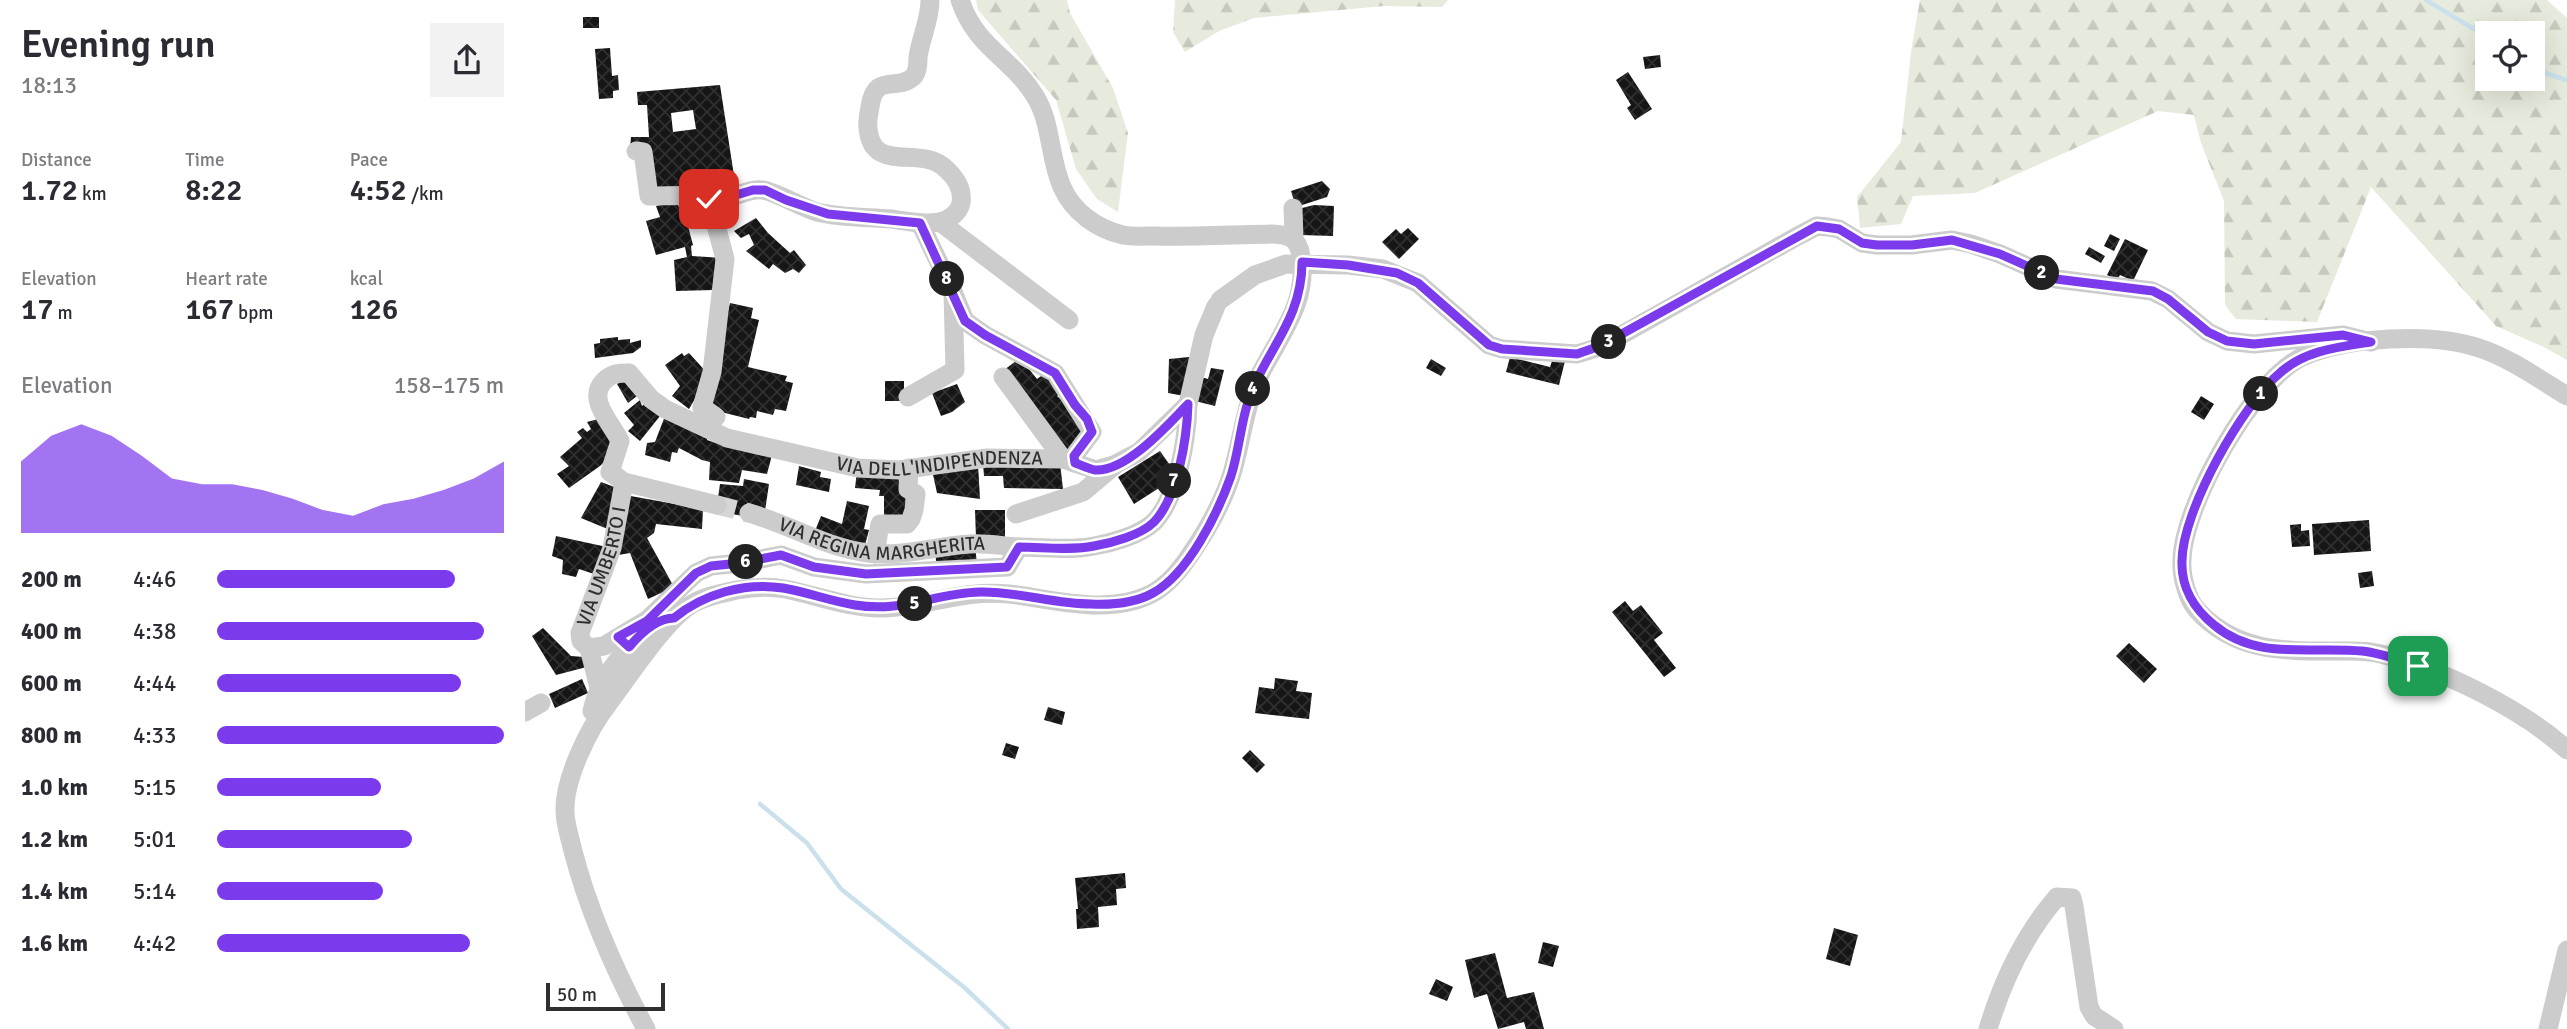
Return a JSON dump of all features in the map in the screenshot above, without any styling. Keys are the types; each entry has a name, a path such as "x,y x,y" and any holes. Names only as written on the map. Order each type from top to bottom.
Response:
{"street":[{"path":"636,151 643,152 649,196 705,196 718,199 753,190 765,190 828,214 920,223 940,222 957,213 960,207 960,188 951,174 944,166 927,158 894,157 879,153 868,128 873,94 878,88 905,81 917,71 921,41 930,12 930,0"},
{"path":"598,717 592,711 599,688 624,642 701,600 752,587 782,588 876,608 901,607 981,592 1090,604 1124,602 1153,593 1168,582 1185,562 1211,522 1236,459 1253,389 1298,300 1302,262 1298,243 1289,236 1273,234 1124,235 1093,223 1069,201 1061,186 1043,112 1036,97 981,40 967,20 960,0"},
{"path":"716,417 702,407 712,372 725,272 718,199"},
{"path":"1293,208 1294,239"},
{"path":"940,222 1069,320"},
{"path":"920,223 965,321 985,335 1055,373 1064,384 1092,432 1069,461 1003,377"},
{"path":"1016,514 1083,492 1115,465 1139,452 1188,404 1204,335 1218,303 1255,275 1286,264 1302,262 1348,265 1397,273 1418,283 1489,345 1502,349 1577,354 1600,346 1817,226 1839,229 1862,243 1877,245 1912,245 1952,240 2000,254 2056,279 2153,291 2168,299 2208,332 2227,341 2254,344 2343,335 2371,342"},
{"path":"908,397 955,370 953,292"},
{"path":"2567,396 2480,348 2449,341 2418,338 2371,342 2327,349 2302,357 2267,386 2240,421 2214,465 2183,546 2183,576 2195,608 2216,627 2243,642 2265,649 2359,650 2418,666 2501,703 2532,722 2567,750"},
{"name":"VIA DELL'INDIPENDENZA","path":"623,486 610,472 620,441 600,408 598,392 613,374 629,373 651,400 665,410 727,438 858,468 909,468 987,458 1069,461 1096,470 1115,465"},
{"name":"VIA REGINA MARGHERITA","path":"750,513 780,522 838,546 875,554 971,544 1074,548 1095,546 1140,530 1154,522 1165,505 1180,465 1186,437 1188,404"},
{"path":"875,554 880,524 907,524 911,519 916,494 908,489 909,468"},
{"path":"623,486 717,505"},
{"name":"VIA UMBERTO I","path":"623,486 612,548 580,633 581,640 589,648 624,642"},
{"path":"646,1029 608,951 585,892 566,823 566,794 584,741 598,717 662,619 696,573 711,566 781,555 814,567 866,574 1007,567 1019,547"},
{"path":"589,648 599,688"},
{"path":"1989,1029 1999,994 2032,933 2057,897 2064,896 2072,898 2074,906 2089,1007 2094,1016 2114,1029"},
{"path":"2548,1029 2567,950"}],"green space":[{"path":"976,0 1067,0 1070,13 1113,88 1128,133 1118,212 1097,199 1076,169 1056,100 978,10"},
{"path":"1175,0 1448,0 1442,7 1384,6 1254,18 1219,31 1185,52 1173,32"},
{"path":"1920,0 2547,0 2567,18 2567,360 2496,326 2371,187 2317,322 2236,319 2225,305 2224,201 2201,143 2194,115 2158,111 1975,193 1913,196 1901,224 1860,228 1857,197 1901,142"}],"building":[{"path":"583,17 599,17 599,28 583,28"},
{"path":"610,48 612,76 618,75 619,90 613,91 613,98 599,99 595,49"},
{"path":"1660,55 1661,67 1645,69 1643,57"},
{"path":"1628,72 1652,109 1635,120 1627,108 1631,105 1616,80"},
{"path":"720,85 735,182 721,183 724,195 709,197 707,185 655,190 630,149 631,137 649,137 647,105 638,105 637,92","holes":["693,110 696,129 673,132 671,113"]},
{"path":"1322,181 1330,189 1327,197 1296,207 1291,191"},
{"path":"677,201 680,211 684,211 693,245 692,256 723,258 719,279 713,279 713,290 676,291 674,260 687,257 685,247 656,255 646,221 660,217 656,206"},
{"path":"1314,205 1334,206 1333,236 1300,235 1302,208"},
{"path":"756,218 790,253 794,250 806,265 799,273 793,269 785,273 773,264 769,269 746,251 754,245 749,234 741,238 734,231"},
{"path":"1408,228 1419,239 1399,259 1382,242 1396,229 1401,234"},
{"path":"2110,234 2120,239 2114,251 2104,246"},
{"path":"2125,239 2148,250 2133,281 2120,275 2117,280 2107,275"},
{"path":"2089,247 2105,256 2101,263 2085,254"},
{"path":"730,303 753,308 751,318 759,320 748,367 787,376 785,381 793,383 786,411 775,409 773,415 757,411 756,418 749,419 705,408"},
{"path":"618,337 618,340 630,339 630,343 641,340 641,347 633,353 595,358 594,344 600,343 600,339"},
{"path":"682,353 684,356 689,353 709,375 689,409 672,396 680,386 665,365"},
{"path":"1199,356 1190,397 1168,393 1169,359"},
{"path":"1510,357 1550,367 1553,358 1565,361 1559,385 1506,372"},
{"path":"1020,358 1037,379 1048,371 1060,394 1057,396 1089,435 1064,455 1004,370"},
{"path":"1431,359 1446,368 1441,376 1426,368"},
{"path":"1211,368 1224,370 1215,406 1195,401 1201,377 1208,379"},
{"path":"628,378 637,396 628,403 617,384"},
{"path":"885,381 904,381 904,401 885,401"},
{"path":"957,384 965,402 941,416 932,393"},
{"path":"2201,396 2214,404 2204,420 2191,412"},
{"path":"640,400 642,406 647,401 660,416 640,441 628,431 634,425 624,413"},
{"path":"665,416 708,433 707,440 772,455 767,474 742,470 739,483 709,480 710,462 679,448 677,453 672,452 670,462 645,455 647,443 655,442"},
{"path":"602,418 615,451 600,466 569,488 557,474 569,466 560,457 582,438 577,432 583,428 587,432 591,429 587,422"},
{"path":"1160,451 1172,468 1163,478 1167,483 1134,504 1118,477"},
{"path":"1060,463 1063,489 1004,488 1003,476 984,476 983,464"},
{"path":"978,464 980,499 937,493 932,470"},
{"path":"799,466 821,472 820,477 831,479 829,492 796,485"},
{"path":"857,471 905,475 906,521 884,521 884,496 879,496 880,490 855,488"},
{"path":"744,479 769,484 765,511 748,517 716,511 720,484 743,486"},
{"path":"601,482 617,488 610,530 581,518"},
{"path":"625,495 703,509 702,529 656,524 654,533 647,538 674,587 648,599 630,553 612,556"},
{"path":"847,501 869,506 864,529 869,530 864,549 815,531 821,516 842,524"},
{"path":"975,510 1005,510 1005,538 976,538"},
{"path":"2369,520 2371,551 2314,555 2312,524"},
{"path":"2301,524 2301,531 2309,530 2310,546 2292,547 2290,525"},
{"path":"556,536 607,547 600,576 579,569 576,577 562,574 563,560 552,556"},
{"path":"975,546 977,564 937,569 935,551"},
{"path":"2372,571 2374,586 2360,588 2358,573"},
{"path":"1625,601 1633,611 1641,605 1663,633 1654,640 1676,668 1664,677 1612,612"},
{"path":"543,628 571,656 584,657 598,664 556,675 532,636"},
{"path":"2129,643 2157,669 2144,683 2116,656"},
{"path":"1275,678 1298,681 1296,691 1312,693 1309,719 1255,713 1259,687 1274,689"},
{"path":"582,679 588,693 555,708 549,694"},
{"path":"1048,707 1065,712 1062,725 1044,720"},
{"path":"1006,743 1019,747 1015,759 1002,755"},
{"path":"1250,750 1265,765 1257,773 1242,758"},
{"path":"1125,873 1126,888 1116,889 1117,905 1098,907 1099,927 1077,929 1075,878"},
{"path":"1834,928 1858,935 1850,966 1826,959"},
{"path":"1543,942 1559,946 1553,967 1538,963"},
{"path":"1495,953 1507,998 1534,992 1544,1029 1526,1029 1524,1022 1498,1029 1487,994 1474,998 1465,960"},
{"path":"1436,979 1453,987 1447,1001 1429,994"}],"waterway":[{"path":"2426,0 2475,30"},
{"path":"2545,72 2567,80"},
{"path":"760,804 807,843 841,889 965,988 1008,1029"}],"tunnel":[{"path":"717,505 749,513"}],"route":[{"path":"709,199 765,190 814,211 828,214 920,223 965,321 985,335 1055,373 1087,419 1092,432 1074,456 1075,463 1096,470 1115,465 1139,452 1188,404 1184,450 1165,505 1154,522 1120,538 1095,546 1074,548 1019,547 1007,567 866,574 814,567 781,555 711,566 696,573 647,621 618,637 629,647 649,628 664,618 674,618 690,605 752,587 782,588 876,608 901,607 981,592 1090,604 1124,602 1153,593 1168,582 1185,562 1211,522 1222,499 1236,459 1253,389 1298,300 1302,262 1383,269 1397,273 1418,283 1489,345 1502,349 1577,354 1600,346 1817,226 1839,229 1862,243 1877,245 1912,245 1952,240 2000,254 2056,279 2153,291 2168,299 2208,332 2227,341 2254,344 2343,335 2371,342 2327,349 2302,357 2267,386 2240,421 2214,465 2183,546 2183,576 2195,608 2216,627 2243,642 2265,649 2359,650 2418,666"}]}
